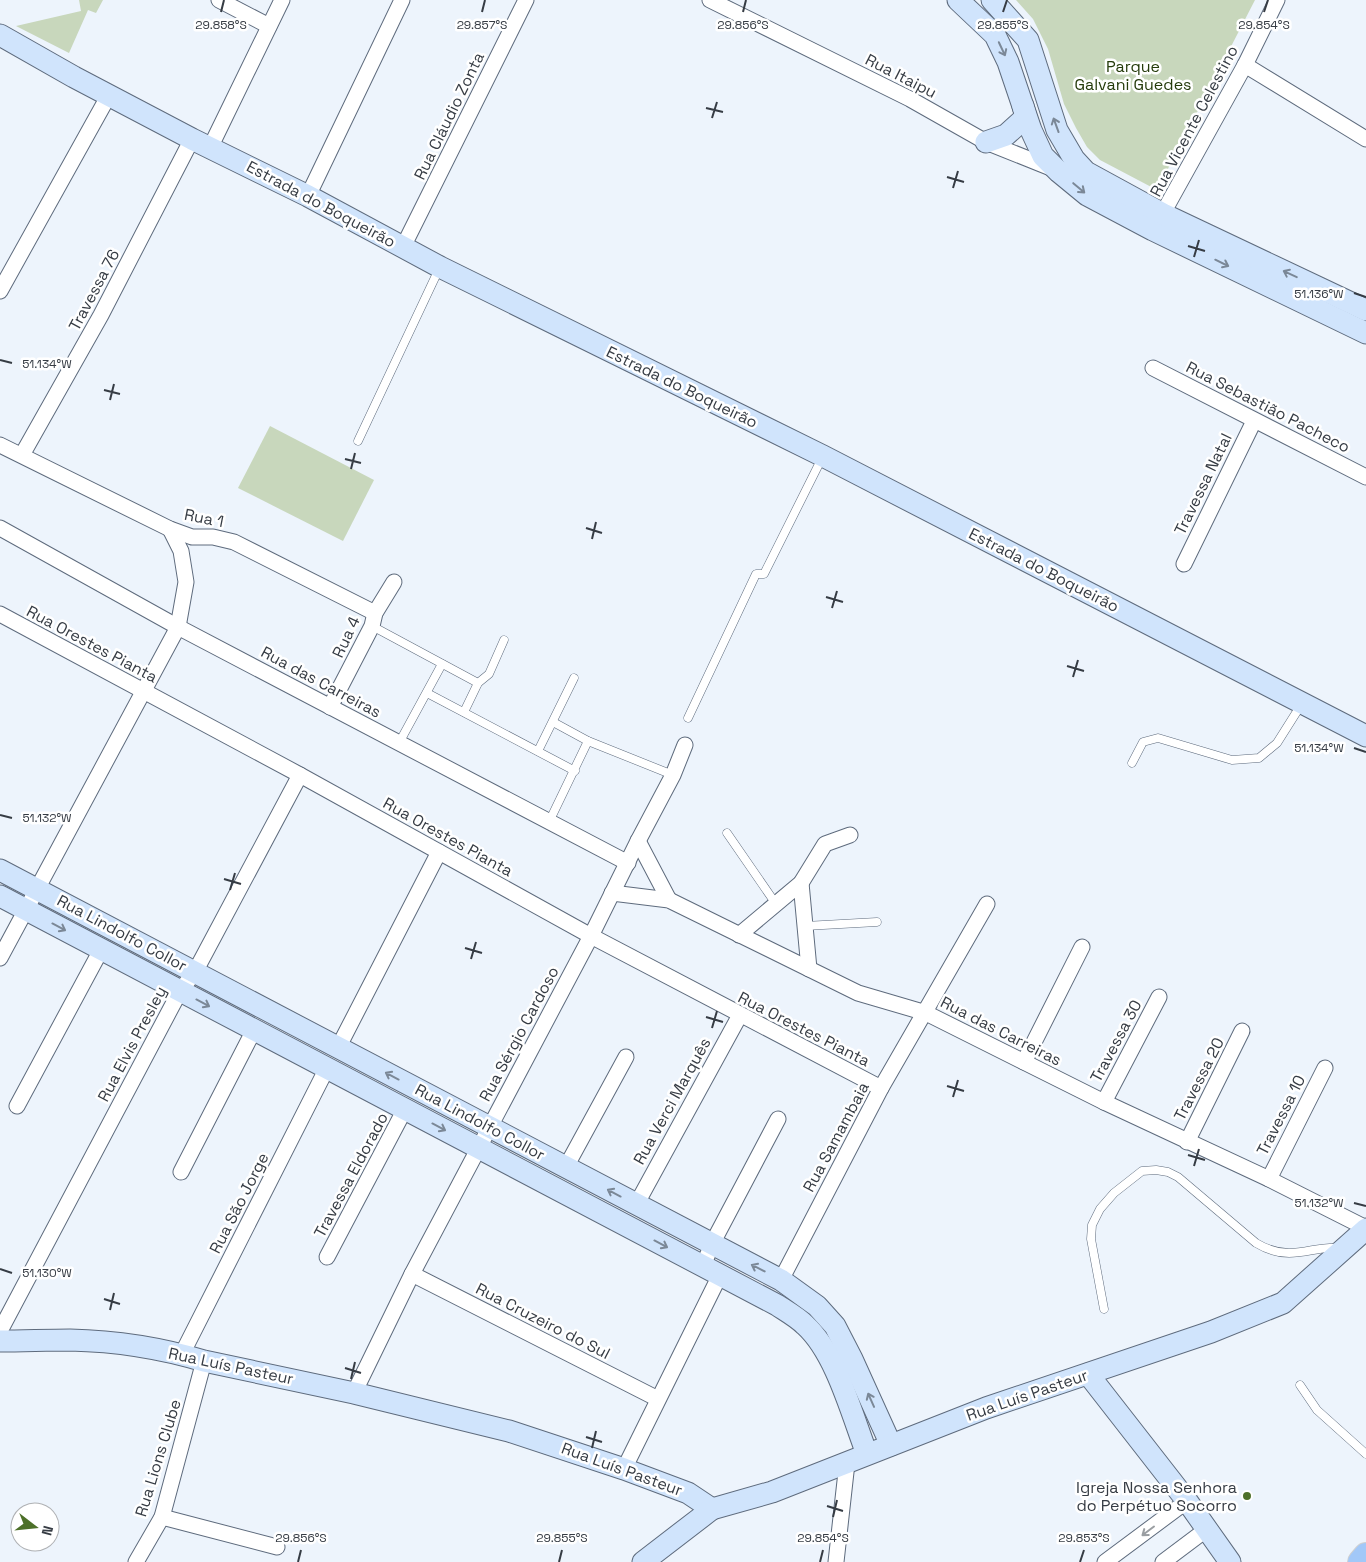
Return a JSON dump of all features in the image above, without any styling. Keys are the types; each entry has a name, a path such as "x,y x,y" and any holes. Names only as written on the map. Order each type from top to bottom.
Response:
{"main road":[{"path":"1360,1562 1366,1555"}],"street":[{"path":"219,0 269,26"},
{"name":"Travessa 76","path":"22,455 269,26 282,0"},
{"path":"308,196 402,0"},
{"name":"Rua Cláudio Zonta","path":"403,248 526,0"},
{"name":"Rua Itaipu","path":"710,0 736,6 986,142 1066,165"},
{"path":"958,0 996,35 1008,62 1031,130 1044,156 1086,172 1158,222 1360,318"},
{"path":"992,0 1028,40 1057,130 1066,165"},
{"name":"Rua Vicente Celestino","path":"1158,222 1245,65 1277,0"},
{"name":"Estrada do Boqueirão","path":"0,36 201,144 308,196 440,267 823,456 1366,736"},
{"path":"1245,65 1366,139"},
{"path":"0,291 109,95"},
{"path":"986,142 1006,135 1026,117 1023,106"},
{"name":"Rua Sebastião Pacheco","path":"1153,368 1366,477"},
{"name":"Travessa Natal","path":"1184,564 1254,421"},
{"name":"Rua 1","path":"0,444 170,529 192,537 213,537 234,542 374,620"},
{"name":"Rua das Carreiras","path":"0,528 178,627 628,863"},
{"path":"0,958 178,627 186,582 181,551 170,529"},
{"name":"Rua 4","path":"330,707 394,582"},
{"name":"Rua Orestes Pianta","path":"0,614 591,936 881,1088"},
{"name":"Rua Sérgio Cardoso","path":"354,1393 412,1274 591,936 673,775 685,745"},
{"name":"Rua Elvis Presley","path":"0,1331 180,991 195,972 300,776"},
{"path":"739,935 801,883 825,844 850,835"},
{"path":"638,841 669,900"},
{"path":"338,1048 439,852"},
{"name":"Rua Lindolfo Collor","path":"0,870 781,1280 817,1306 835,1326 891,1445"},
{"path":"801,883 810,969"},
{"name":"Rua das Carreiras","path":"612,893 669,900 858,993 926,1013 1104,1102 1269,1179 1366,1228"},
{"name":"Rua Lindolfo Collor","path":"0,896 777,1304 805,1324 818,1339 835,1370 867,1454"},
{"name":"Rua Samambaia","path":"781,1280 881,1088 926,1013 987,904"},
{"path":"1024,1062 1082,947"},
{"path":"17,1106 101,950"},
{"name":"Travessa 30","path":"1104,1102 1159,997"},
{"name":"Rua Verci Marquês","path":"636,1204 740,1015"},
{"path":"181,1172 254,1030"},
{"name":"Travessa 20","path":"1187,1142 1242,1031"},
{"path":"566,1167 626,1057"},
{"name":"Rua São Jorge","path":"182,1354 327,1068"},
{"name":"Travessa 10","path":"1269,1179 1325,1068"},
{"name":"Travessa Eldorado","path":"327,1257 405,1109"},
{"path":"624,1469 658,1399 712,1270 712,1244 778,1119"},
{"name":"Rua Luís Pasteur","path":"0,1341 71,1340 130,1346 182,1354 204,1361 354,1393 509,1431 688,1492 712,1509 772,1492 986,1408 1211,1332 1283,1303 1343,1251 1366,1228"},
{"name":"Rua Cruzeiro do Sul","path":"412,1274 658,1399"},
{"name":"Rua Lions Clube","path":"136,1562 162,1517 204,1361"},
{"path":"1088,1374 1187,1502 1230,1562"},
{"path":"836,1562 847,1463"},
{"path":"1105,1562 1187,1502"},
{"path":"643,1562 712,1509"},
{"path":"162,1517 277,1547"},
{"path":"1162,1562 1207,1529"}],"lane":[{"path":"358,441 440,267"},
{"path":"688,718 756,574 764,574 823,456"},
{"path":"374,620 442,664 478,683"},
{"path":"464,712 478,683 489,674 504,640"},
{"path":"399,743 442,664"},
{"path":"538,751 574,678"},
{"path":"427,693 575,771"},
{"path":"1132,763 1143,742 1158,738 1232,760 1259,758 1276,743 1303,704"},
{"path":"553,722 588,741 673,775"},
{"path":"549,822 588,741"},
{"path":"727,833 776,904"},
{"path":"806,926 877,922"},
{"path":"1104,1308 1091,1239 1092,1225 1100,1209 1114,1193 1142,1171 1156,1170 1168,1172 1178,1177 1256,1243 1266,1249 1290,1253 1328,1246 1343,1248 1343,1251"},
{"path":"1300,1385 1317,1410 1366,1454"}],"green space":[{"path":"79,0 103,0 96,13 88,10 69,53 16,26 81,11"},
{"name":"Parque Galvani Guedes","path":"1016,0 1255,0 1157,190 1100,160 1087,147 1064,104 1048,49 1033,19"},
{"path":"270,426 374,480 343,541 238,488"}],"place":[{"name":"Igreja Nossa Senhora do Perpétuo Socorro","path":"1247,1496"}]}
